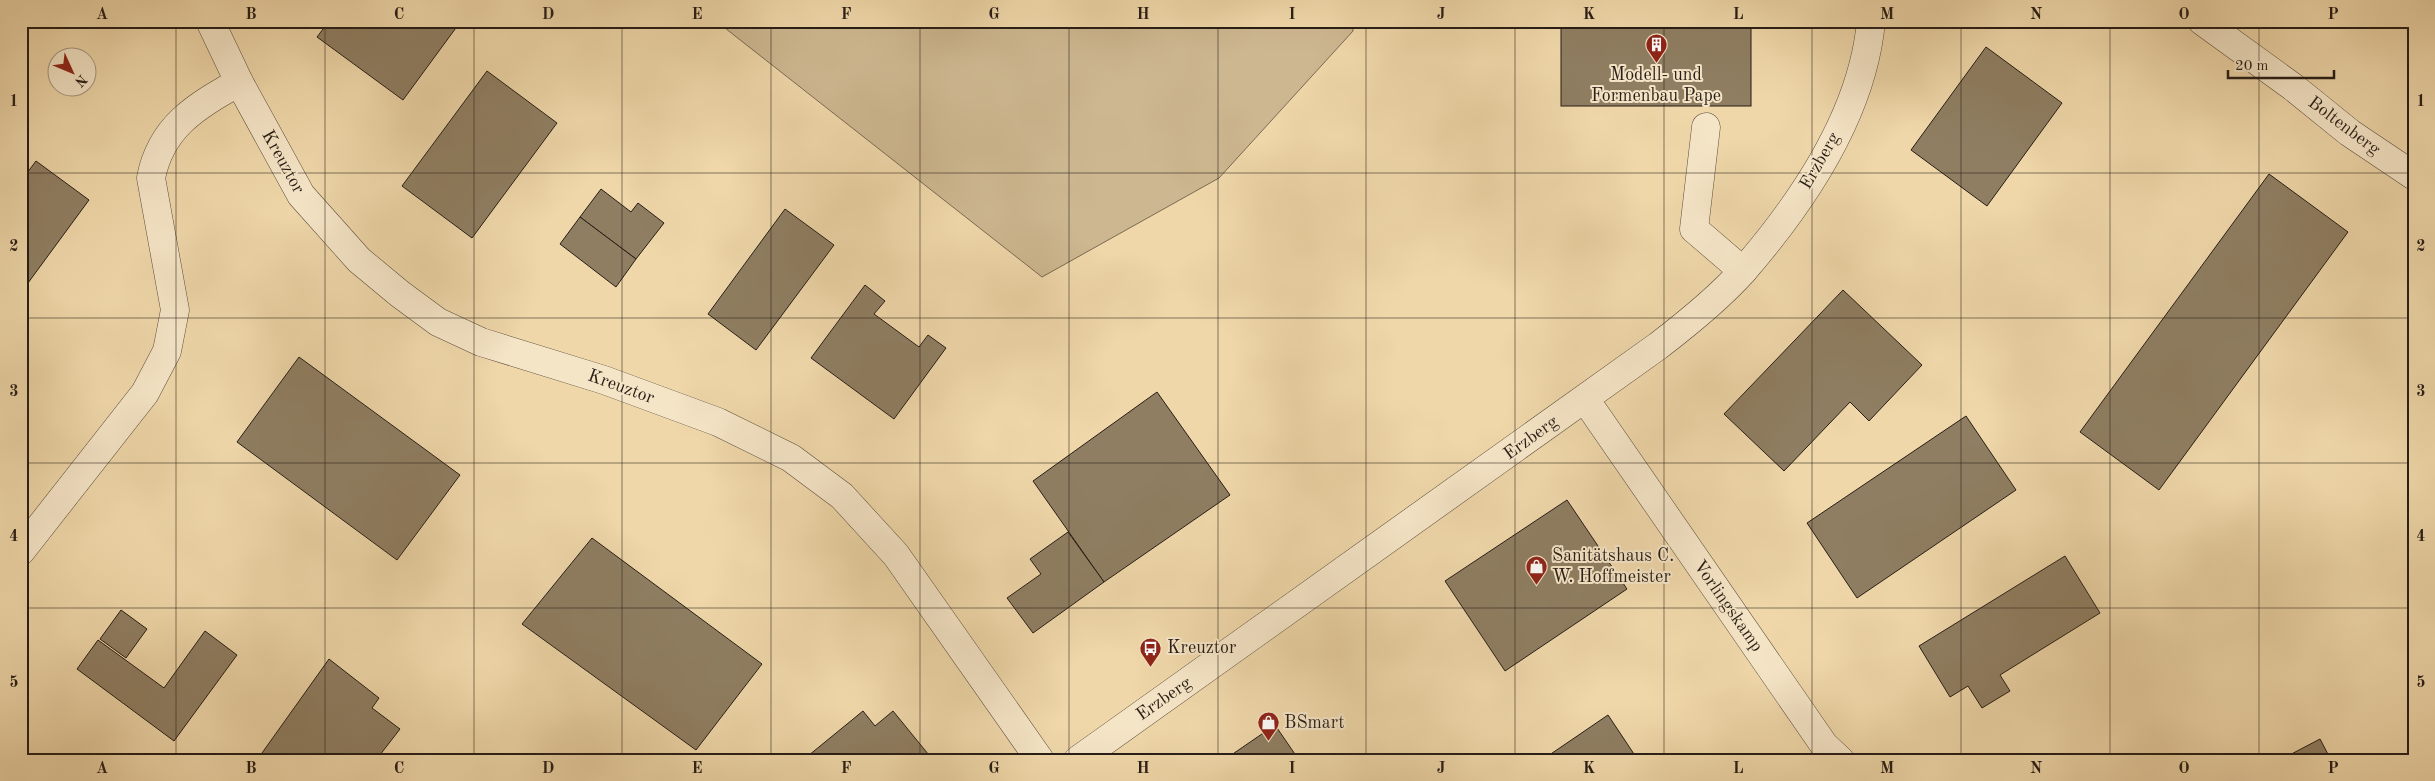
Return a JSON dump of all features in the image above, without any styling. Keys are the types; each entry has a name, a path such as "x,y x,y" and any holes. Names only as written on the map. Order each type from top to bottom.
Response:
{"street":[{"name":"Kreuztor","path":"210,21 239,82 301,195 359,260 438,322 481,342 604,380 718,422 791,458 842,496 896,555 1040,760"},
{"name":"Erzberg","path":"1078,760 1658,346 1708,306 1743,272 1776,229 1829,150 1846,114 1860,74 1871,21"},
{"name":"Boltenberg","path":"2202,21 2234,30 2293,87 2350,134 2414,176"},
{"path":"21,551 145,393 167,352 175,310 151,178 155,158 165,140 194,108 239,82"},
{"path":"1706,127 1694,229 1743,272"},
{"name":"Vorlingskamp","path":"1584,399 1824,745 1840,760"}],"shaded area":[{"path":"716,21 1353,21 1353,31 1219,178 1042,277"}],"building":[{"path":"329,21 461,21 403,100 317,37"},
{"name":"Modell- und Formenbau Pape","path":"1561,21 1751,21 1751,106 1561,106"},
{"path":"1986,47 2062,103 1987,206 1911,150"},
{"path":"487,71 557,123 472,238 402,186"},
{"path":"36,161 89,200 28,283 21,278 21,181"},
{"path":"2269,174 2348,232 2159,490 2080,432"},
{"path":"601,189 631,212 638,203 664,223 636,259 580,217"},
{"path":"785,209 834,245 756,350 708,314"},
{"path":"580,217 636,259 616,287 560,244"},
{"path":"865,285 885,301 874,314 919,347 928,335 946,348 894,419 811,358"},
{"path":"1843,290 1922,365 1869,421 1850,402 1784,471 1724,414"},
{"path":"299,357 460,475 397,560 237,442"},
{"path":"1157,392 1230,495 1104,582 1033,481"},
{"path":"1966,416 2016,490 1857,598 1807,523"},
{"name":"Sanitätshaus C. W. Hoffmeister","path":"1567,500 1627,589 1505,671 1445,581"},
{"path":"1068,532 1104,582 1033,633 1007,598 1041,574 1030,559"},
{"path":"592,538 762,664 696,750 522,624"},
{"path":"2065,556 2100,613 2000,675 2010,691 1982,708 1968,686 1950,697 1919,646"},
{"path":"121,610 147,629 126,658 100,639"},
{"path":"205,631 237,655 174,741 77,669 98,640 164,688"},
{"path":"329,659 379,698 372,708 400,729 376,760 257,760"},
{"path":"863,711 875,726 893,711 933,760 803,760"},
{"path":"1608,715 1638,760 1542,760"},
{"name":"BSmart","path":"1275,725 1299,760 1224,760"},
{"path":"2320,739 2331,760 2280,760"}],"place":[{"name":"Modell- und Formenbau Pape","path":"1656,64"},
{"name":"Sanitätshaus C. W. Hoffmeister","path":"1536,585"},
{"name":"Kreuztor","path":"1151,667"},
{"name":"BSmart","path":"1268,742"}]}
